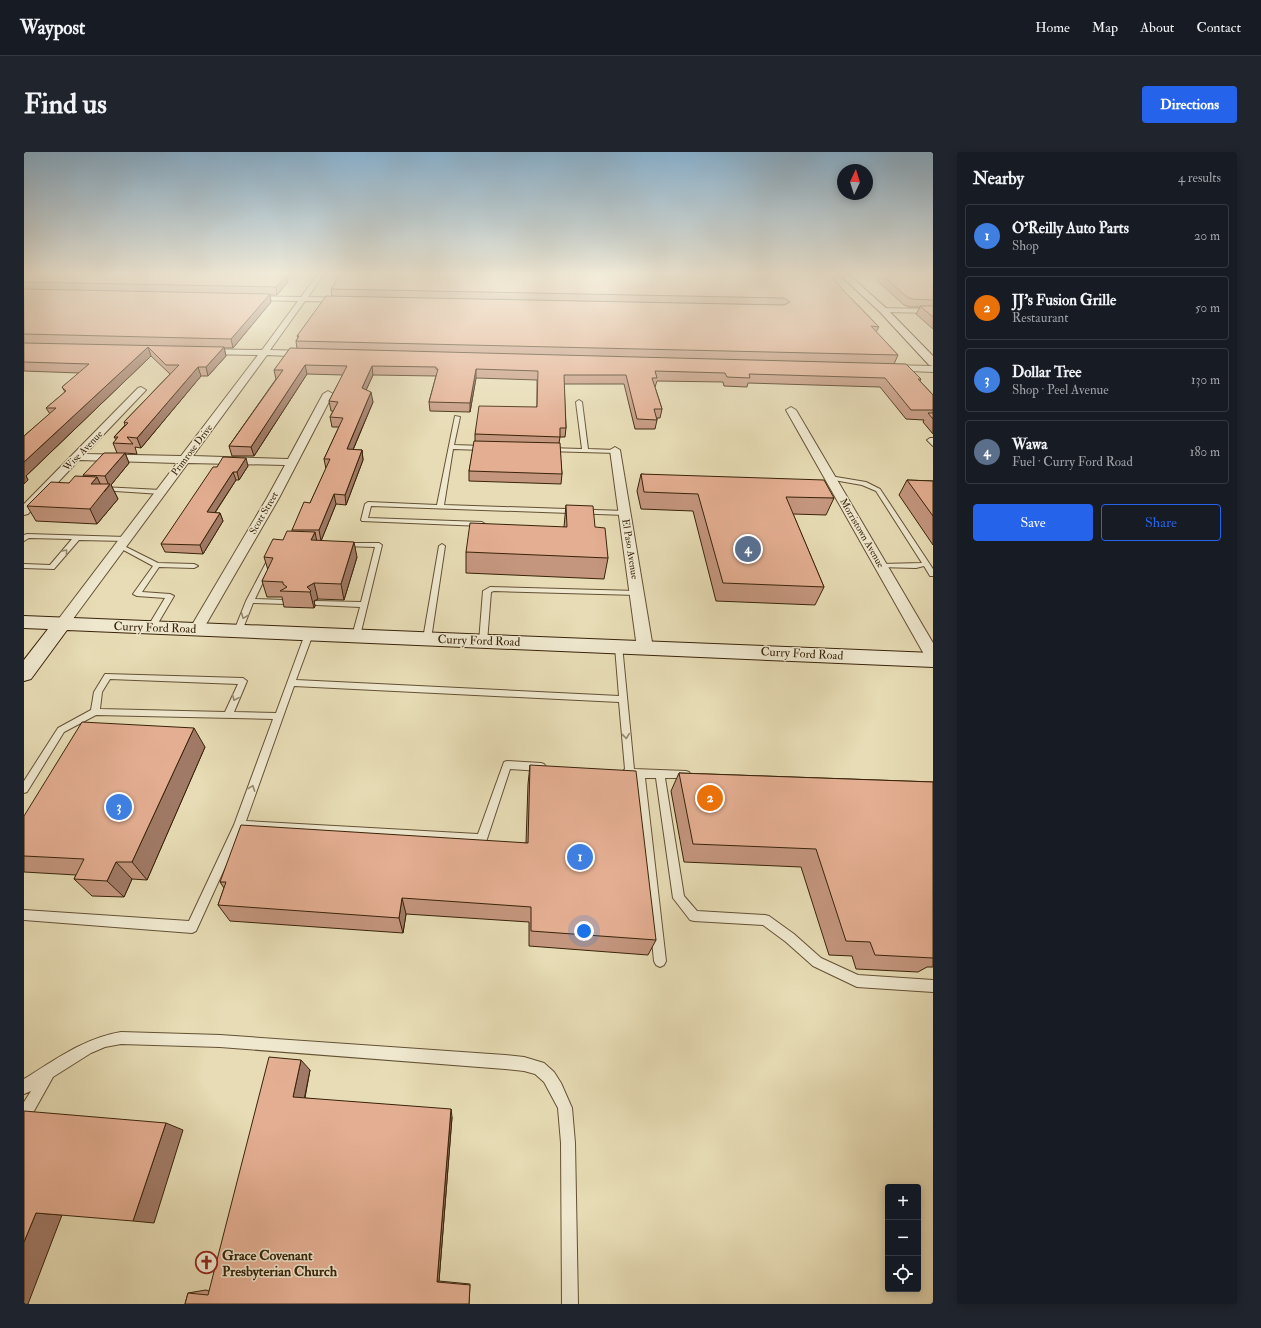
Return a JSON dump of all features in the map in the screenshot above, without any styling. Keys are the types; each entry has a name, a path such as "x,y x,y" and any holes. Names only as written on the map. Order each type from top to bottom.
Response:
{"street":[{"name":"Primrose Drive","path":"62,624 282,328"},
{"path":"900,328 933,363"},
{"path":"194,351 320,354"},
{"path":"880,368 933,369"},
{"name":"Wise Avenue","path":"24,511 141,390"},
{"name":"Scott Street","path":"196,630 273,498 328,394"},
{"name":"Morristown Avenue","path":"791,410 933,656"},
{"name":"El Paso Avenue","path":"615,451 645,648"},
{"path":"76,457 292,462"},
{"name":"Curry Ford Road","path":"24,622 933,660"},
{"path":"24,674 62,624"}],"lane":[{"path":"578,402 585,451"},
{"path":"440,507 457,418"},
{"path":"933,440 930,440 933,444"},
{"path":"451,447 490,448"},
{"path":"538,449 615,451"},
{"path":"830,478 864,483 878,490 933,574"},
{"path":"92,489 161,492"},
{"path":"486,529 486,524 364,520 368,504 625,513"},
{"path":"26,537 78,537 123,542 157,565 194,566"},
{"path":"24,566 52,567 78,537"},
{"path":"340,544 379,545 356,636"},
{"path":"427,639 442,546"},
{"path":"238,631 250,601 275,550"},
{"path":"881,566 916,566 926,564"},
{"path":"151,628 170,596 137,594 157,565"},
{"path":"483,642 487,591 492,589 637,593"},
{"path":"250,601 286,602"},
{"path":"316,603 364,605"},
{"path":"24,915 192,927 239,825 309,634"},
{"path":"619,647 622,699 635,773 660,961"},
{"path":"95,712 98,692 108,676 243,681 228,715"},
{"path":"291,683 622,699"},
{"path":"24,788 61,730 95,712 279,716"},
{"path":"239,825 482,839 507,765 553,768"},
{"path":"614,772 686,775"},
{"path":"660,774 679,898 694,916 765,920 790,938 817,962 857,982 933,986"},
{"path":"24,1087 87,1048 105,1040 136,1038 220,1041 505,1062 524,1064 539,1068 556,1088 565,1108 568,1143 570,1304"},
{"path":"24,1115 48,1073"}],"building":[{"path":"24,328 241,328 231,339 24,334"},
{"path":"303,328 873,328 898,355 296,341 299,336 297,336"},
{"path":"24,343 224,347 206,367 198,367 137,438 127,437 133,444 113,443 118,437 114,437 128,423 124,422 179,365 166,365 148,347 24,462 24,436 56,408 46,408 66,391 62,387 89,364 24,362"},
{"path":"290,348 906,364 921,379 918,379 933,395 933,410 911,410 885,378 749,374 750,378 727,377 725,373 655,371 657,378 652,378 662,409 654,409 657,420 637,419 626,375 564,375 566,428 560,428 560,437 475,434 479,406 537,407 538,371 476,369 470,403 429,402 438,369 436,369 436,367 372,366 362,388 371,392 347,449 362,450 345,495 334,494 319,530 292,530 304,502 310,503 330,459 324,459 343,418 330,417 338,402 329,401 347,366 305,365 251,447 229,446 283,370 274,370"},
{"path":"928,413 933,413 933,419"},
{"path":"474,441 560,443 562,474 469,471"},
{"path":"104,453 125,453 105,476 83,475"},
{"path":"223,457 246,458 237,472 233,472 207,512 220,513 200,545 161,544 213,467 217,467"},
{"path":"641,474 824,480 834,498 786,497 824,587 723,583 698,494 644,492"},
{"path":"75,476 97,477 91,484 110,484 90,509 27,506 51,482 69,483"},
{"path":"907,480 933,481 933,516"},
{"path":"566,505 593,506 595,527 605,528 608,558 466,552 470,523 567,527"},
{"path":"287,531 315,532 311,540 354,542 341,584 314,583 307,587 311,591 310,592 280,591 287,587 283,584 283,582 262,581 273,558 264,557 273,539 283,540"},
{"path":"82,722 194,728 132,862 116,862 107,881 74,879 84,859 24,856 24,816"},
{"path":"530,765 636,771 656,940 531,931 531,907 402,898 399,918 218,905 226,882 220,882 241,825 528,843"},
{"path":"679,773 933,782 933,958 875,955 870,942 846,941 816,849 693,844"},
{"path":"269,1057 301,1060 293,1097 451,1109 437,1282 470,1285 469,1304 185,1304 188,1293 208,1295"},
{"path":"24,1111 166,1123 133,1221 36,1213 24,1242"}],"place":[{"name":"Wawa","path":"748,549"},
{"name":"JJ's Fusion Grille","path":"710,798"},
{"name":"Dollar Tree","path":"119,807"},
{"name":"O'Reilly Auto Parts","path":"580,857"},
{"name":"Grace Covenant Presbyterian Church","path":"206,1263"}]}
